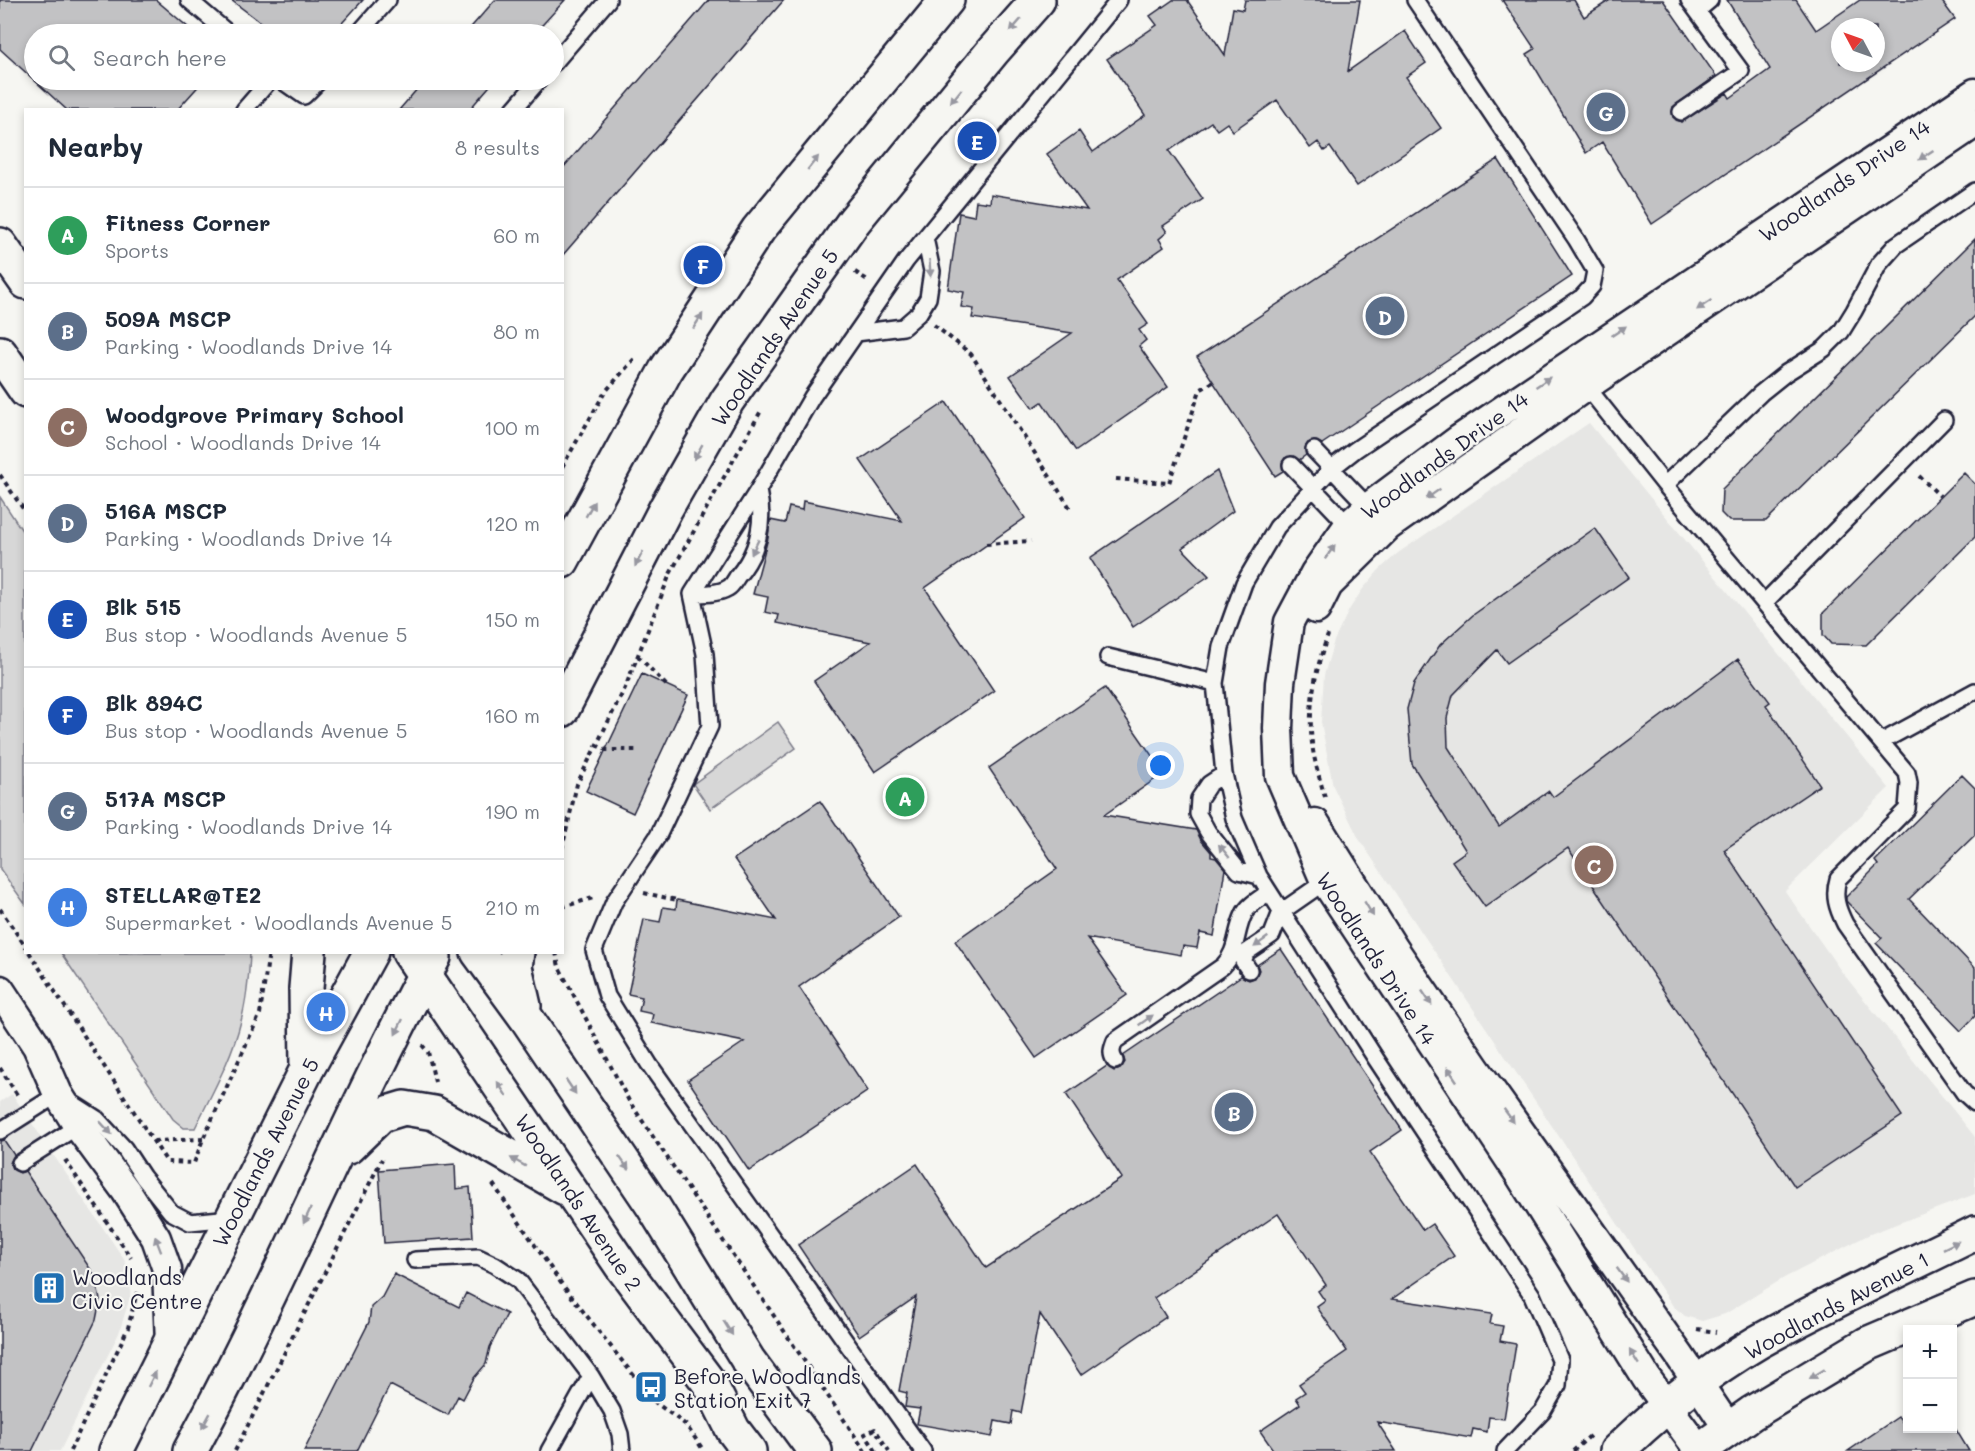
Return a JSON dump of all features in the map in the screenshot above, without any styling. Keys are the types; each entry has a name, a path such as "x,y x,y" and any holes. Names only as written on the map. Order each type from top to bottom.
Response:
{"main road":[{"path":"564,557 666,370 758,230 947,0"},
{"name":"Woodlands Avenue 5","path":"564,706 666,508 727,401 854,221 993,51 1038,0"},
{"path":"0,245 24,279"},
{"path":"0,353 24,388"},
{"path":"307,1069 306,988 309,954"},
{"name":"Woodlands Avenue 5","path":"116,1451 307,1069 370,954"},
{"path":"479,954 653,1206 748,1359 815,1451"},
{"path":"517,954 515,967 526,1019"},
{"path":"190,1451 263,1310 423,960"},
{"name":"Woodlands Avenue 2","path":"423,960 569,1190 621,1265 710,1384 733,1430 749,1451"},
{"path":"332,1163 381,1116 404,1108 434,1113 569,1190"},
{"name":"Woodlands Avenue 1","path":"1617,1451 1667,1406 1697,1383 1776,1332 1975,1233"},
{"path":"1699,1451 1728,1428 1867,1344 1975,1298"}],"street":[{"name":"Woodlands Drive 14","path":"1699,1451 1641,1369 1520,1175 1335,875 1280,776 1278,728 1280,683 1289,622 1315,573 1348,526 1379,517 1975,93"},
{"name":"Woodlands Drive 14","path":"1578,375 1975,123"},
{"name":"Woodlands Drive 14","path":"1379,517 1368,547 1328,585 1301,638 1291,686 1290,736 1297,778 1313,820 1335,875 1394,949 1469,1059 1673,1345 1728,1428"},
{"path":"0,990 37,1046 58,1095 126,1191 156,1238 167,1269 170,1343"}],"lane":[{"path":"189,0 217,24"},
{"path":"367,24 388,0"},
{"path":"564,51 608,0"},
{"path":"922,1451 649,1064 607,996 594,950 614,902 658,836 710,726 705,654 692,594 758,490 812,398 906,261 1119,0"},
{"path":"1415,0 1537,179 1595,271 1592,286 1582,297 1355,450 1332,468 1277,527 1244,583 1221,647 1215,683 1224,774 1234,818 1259,876 1376,1059 1532,1295 1560,1360 1558,1385 1543,1411 1505,1451"},
{"path":"1681,112 1741,71 1693,6 1710,0"},
{"path":"246,108 261,90"},
{"path":"295,90 304,96 310,90"},
{"path":"515,108 530,90"},
{"path":"1665,484 1761,393 1786,372 1824,349 1841,332 1879,264 1896,245 1975,191"},
{"path":"856,333 903,327 919,313 928,298 932,271 925,238"},
{"path":"1578,375 1665,484 1907,773 1909,783 1907,809 1838,879 1834,891 1837,908 1845,924 1964,1093 1975,1103"},
{"path":"1765,602 1944,420"},
{"path":"1314,450 1379,517"},
{"path":"1291,465 1368,547"},
{"path":"692,594 708,594 729,588 744,570 759,537 762,509 758,490"},
{"path":"1108,657 1215,683"},
{"path":"1881,742 1975,691"},
{"path":"1224,774 1209,784 1199,800 1198,814 1208,832 1239,871 1259,876"},
{"path":"1249,970 1243,961 1247,952 1272,934 1281,912 1335,875"},
{"path":"1115,1061 1112,1049 1115,1041 1230,960 1244,914 1249,907 1269,892"},
{"path":"0,1131 58,1095 97,1119 124,1148 143,1177 171,1212 190,1222 231,1218"},
{"path":"20,1163 78,1126"},
{"path":"415,1260 478,1257 518,1280 591,1376 612,1411 620,1434 622,1451"},
{"path":"549,1451 591,1376"}],"path":[{"path":"919,313 971,354 1072,511"},
{"path":"1116,479 1169,483 1200,390 1213,382"},
{"path":"1904,460 1940,496"},
{"path":"0,475 24,510"},
{"path":"986,544 1031,541"},
{"path":"1325,798 1313,754 1311,706 1317,664 1332,625"},
{"path":"638,656 667,686"},
{"path":"596,745 606,750 637,750"},
{"path":"623,889 677,900"},
{"path":"0,909 24,944"},
{"path":"30,954 167,1162 194,1163 202,1139 260,1014 269,954"},
{"path":"556,954 559,967 629,1101 865,1451"},
{"path":"0,1068 29,1113"},
{"path":"154,1141 202,1139"},
{"path":"52,1143 133,1261"},
{"path":"235,1451 384,1156"},
{"path":"488,1176 561,1283 619,1357 656,1404 686,1425 704,1451"},
{"path":"70,1451 128,1328 137,1295 137,1286"},
{"path":"1694,1327 1700,1331"},
{"path":"876,1451 865,1434 875,1429 889,1451"}],"shaded area":[{"path":"1589,423 1889,788 1785,891 1841,971 1975,1137 1975,1194 1870,1234 1784,1278 1725,1314 1702,1321 1685,1316 1673,1306 1359,839 1333,786 1321,722 1324,675 1334,641 1349,610 1379,570 1398,553"},
{"path":"0,497 24,533 24,903 0,869"},
{"path":"778,722 796,748 710,809 693,784"},
{"path":"62,954 250,954 243,1013 221,1075 195,1128 184,1128 173,1119"},
{"name":"Woodlands Civic Centre","path":"12,1094 132,1274 130,1297 119,1333 60,1451 0,1451 0,1102"}],"building":[{"path":"0,0 156,0 184,24 24,24 24,71 0,49"},
{"path":"231,0 363,0 341,24 263,24"},
{"path":"495,0 565,0 543,24 474,24"},
{"path":"709,0 784,0 564,254 564,167"},
{"path":"1173,0 1187,0 1225,55 1233,8 1243,10 1245,0 1360,0 1348,71 1405,31 1426,63 1406,77 1441,128 1357,186 1330,147 1324,151 1318,142 1310,148 1277,100 1233,131 1227,123 1217,130 1211,122 1169,151 1203,199 1163,226 1167,232 1159,239 1164,247 1117,280 1148,324 1139,330 1146,340 1139,346 1168,387 1076,451 1042,402 1033,408 1010,376 1072,333 972,318 974,309 961,307 964,292 948,289 959,213 974,216 976,201 990,203 991,194 1087,210 1047,154 1079,131 1093,152 1145,115 1107,59 1157,25 1150,16"},
{"path":"1502,0 1574,0 1584,17 1610,0 1663,0 1716,76 1673,107 1673,117 1681,122 1727,93 1730,98 1770,69 1727,0 1796,0 1816,30 1831,20 1831,72 1877,72 1652,224 1602,142 1586,153 1527,54 1535,49"},
{"path":"1860,0 1941,0 1955,19 1885,66 1885,18 1834,18"},
{"path":"45,90 195,90 179,108 65,108"},
{"path":"416,90 486,90 471,108 401,108"},
{"path":"1498,159 1572,276 1322,444 1316,441 1308,443 1305,448 1306,455 1299,460 1293,456 1285,458 1282,463 1283,471 1275,476 1197,357"},
{"path":"1975,239 1975,316 1766,521 1729,521 1721,513 1722,489"},
{"path":"946,402 1025,518 925,588 994,691 875,772 814,681 870,642 777,623 779,615 765,612 768,597 753,594 768,538 770,520 785,523 789,507 802,510 803,501 902,521 860,460"},
{"path":"1217,471 1233,511 1182,548 1209,576 1133,627 1090,558"},
{"path":"1964,473 1975,484 1975,537 1866,645 1831,644 1823,635 1823,613"},
{"path":"1595,528 1629,577 1507,663 1497,650 1453,695 1447,718 1448,747 1499,827 1549,791 1553,797 1738,659 1770,702 1766,705 1820,785 1724,850 1902,1116 1795,1187 1568,848 1485,907 1452,861 1466,851 1412,764 1407,709 1414,683 1440,645 1473,615"},
{"path":"642,674 688,695 633,813 586,791"},
{"path":"1105,688 1164,773 1104,815 1196,830 1211,852 1211,857 1216,858 1225,869 1214,936 1200,933 1197,948 1183,946 1181,955 1087,938 1127,995 1036,1058 955,941 1057,869 989,768"},
{"path":"1962,775 1975,788 1975,835 1909,899 1975,968 1975,1016 1961,1031 1876,943 1882,938 1846,901 1846,897 1878,865 1875,861"},
{"path":"820,801 899,917 799,987 868,1091 749,1171 688,1080 744,1042 651,1023 653,1014 639,1011 642,997 628,994 644,919 660,922 663,907 676,909 677,900 776,920 734,859"},
{"path":"1281,949 1402,1130 1370,1152 1423,1230 1432,1224 1454,1256 1392,1299 1492,1314 1490,1324 1503,1326 1500,1341 1516,1344 1504,1419 1489,1417 1487,1432 1473,1429 1471,1438 1377,1422 1396,1451 1274,1451 1260,1431 1300,1404 1296,1398 1305,1392 1299,1384 1347,1351 1317,1307 1325,1301 1318,1291 1326,1285 1278,1214 1154,1298 1166,1317 1081,1375 1040,1314 1021,1413 1013,1411 1011,1424 995,1421 992,1437 917,1424 920,1409 905,1407 907,1393 899,1391 916,1297 859,1336 798,1245 917,1164 986,1268 1122,1178 1066,1094 1107,1066 1114,1071 1120,1069 1125,1062 1123,1056 1241,976 1249,980 1255,978 1259,970 1257,965"},
{"name":"Woodlands Civic Centre","path":"4,1140 14,1155 10,1163 12,1169 20,1173 25,1171 95,1276 100,1300 96,1320 32,1451 0,1451 0,1141"},
{"path":"455,1164 456,1189 470,1187 473,1237 384,1243 379,1170"},
{"path":"394,1274 459,1307 466,1293 507,1314 490,1347 486,1364 474,1378 463,1399 458,1396 448,1415 390,1385 357,1451 304,1451 369,1322 371,1307 382,1297"},
{"path":"1898,1417 1903,1424 1903,1433 1957,1431 1969,1451 1848,1451"}],"place":[{"name":"517A MSCP","path":"1606,112"},
{"name":"Blk 515","path":"977,141"},
{"name":"Blk 894C","path":"703,265"},
{"name":"516A MSCP","path":"1385,316"},
{"name":"Fitness Corner","path":"905,797"},
{"name":"Woodgrove Primary School","path":"1594,865"},
{"name":"STELLAR@TE2","path":"326,1012"},
{"name":"509A MSCP","path":"1234,1112"},
{"name":"Woodlands Civic Centre","path":"49,1288"},
{"name":"Before Woodlands Station Exit 7","path":"651,1387"}]}
